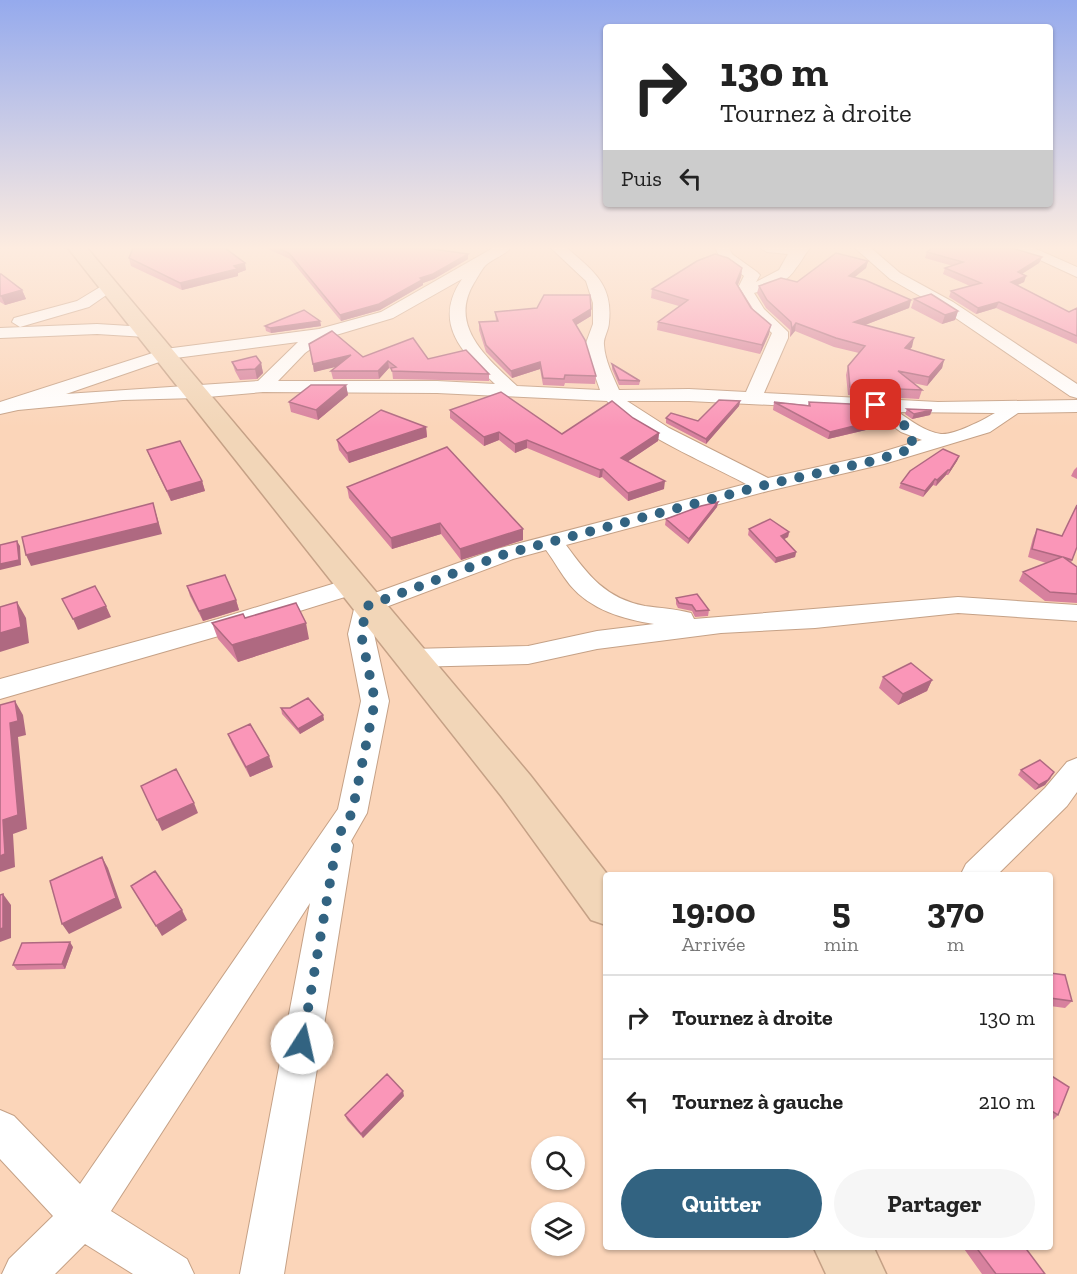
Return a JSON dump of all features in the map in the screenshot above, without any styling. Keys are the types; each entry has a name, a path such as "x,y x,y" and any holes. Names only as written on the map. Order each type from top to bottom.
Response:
{"main road":[{"path":"127,307 516,786 603,902"},
{"path":"843,1250 858,1274"}],"street":[{"path":"0,328 71,307"},
{"path":"0,333 97,329 155,343 320,334 387,315 400,307"},
{"path":"457,307 459,325 473,350 513,392"},
{"path":"600,307 601,324 596,343 598,359 612,396 622,408 765,485"},
{"path":"753,398 780,338 780,332 755,307"},
{"path":"951,307 1077,392"},
{"path":"263,386 299,349 320,334"},
{"path":"9,406 155,343"},
{"path":"9,406 123,394 196,392 263,386 437,387 612,396 689,395 938,408 1077,406"},
{"path":"876,405 911,438"},
{"path":"0,689 100,659 276,612 360,596 505,554 765,485 877,460 911,438 940,440 983,428 1002,417 1013,407"},
{"path":"552,543 588,590 608,602 640,614 721,624"},
{"path":"24,1274 82,1217 352,813 375,701 361,634 360,596"},
{"path":"411,658 528,655 597,640 721,624 815,619 958,605 1077,613"},
{"path":"979,872 1056,798 1077,770"},
{"path":"262,1274 338,836"},
{"path":"0,1130 82,1217 172,1274"}],"building":[{"path":"334,307 367,307 340,315"},
{"path":"591,307 573,320 585,340 596,376 565,375 564,379 543,378 540,362 511,371 486,345 479,322 498,321 495,312 537,308"},
{"path":"678,307 751,307 771,325 762,345 658,322"},
{"path":"775,307 892,307 854,322 914,338 905,348 944,360 929,377 898,371 922,390 850,387 848,366 865,346 796,323 792,329 791,322"},
{"path":"930,307 952,307 958,311 945,315"},
{"path":"1012,307 1060,307 1069,312 1077,308 1077,336"},
{"path":"304,310 320,321 270,328 265,326"},
{"path":"332,331 363,357 413,338 428,359 466,350 489,374 392,371 391,368 396,367 388,361 378,371 331,371 351,355 313,364 309,344"},
{"path":"256,356 261,363 255,369 237,370 232,362"},
{"path":"612,364 640,381 619,380"},
{"path":"311,385 346,385 316,410 289,402"},
{"path":"501,392 562,434 612,401 633,418 659,433 621,458 665,481 628,493 603,469 600,470 527,440 515,444 499,432 484,437 450,410"},
{"path":"719,400 740,401 706,439 666,418 671,413 698,421"},
{"path":"774,402 810,406 809,402 872,405 890,417 830,432"},
{"path":"907,409 932,410 914,414"},
{"path":"381,410 426,427 347,453 337,440"},
{"path":"180,441 202,481 167,491 147,450"},
{"path":"447,447 523,529 460,549 440,523 391,538 347,487"},
{"path":"943,449 959,456 950,470 937,480 935,479 925,491 901,483 910,471"},
{"path":"718,502 689,539 666,519 701,506"},
{"path":"153,503 158,523 26,555 22,537"},
{"path":"1077,505 1077,547 1072,560 1063,557 1077,567 1077,594 1050,592 1023,572 1062,557 1032,549 1037,529 1062,536"},
{"path":"770,519 789,532 781,536 796,552 776,558 749,529"},
{"path":"17,541 19,560 0,564 0,545"},
{"path":"225,575 236,600 199,611 187,586"},
{"path":"95,586 106,606 73,619 62,599"},
{"path":"697,594 709,610 696,611 692,605 679,603 676,598"},
{"path":"17,602 21,627 0,633 0,607"},
{"path":"296,603 306,623 232,645 212,623 243,614 245,618"},
{"path":"911,663 932,680 903,694 883,677"},
{"path":"308,698 323,715 298,729 281,708 290,708"},
{"path":"15,701 18,721 10,723 18,815 3,820 5,854 0,856 0,705"},
{"path":"250,724 269,756 246,767 228,734"},
{"path":"1040,760 1054,772 1048,780 1039,785 1021,770"},
{"path":"176,769 194,803 157,820 141,786"},
{"path":"102,857 116,898 62,924 50,881"},
{"path":"155,871 182,910 156,926 131,886"},
{"path":"3,894 3,928 0,929 0,895"},
{"path":"70,942 62,964 13,965 22,943"},
{"path":"1053,973 1065,975 1072,1001 1053,998"},
{"path":"387,1074 403,1091 361,1134 345,1115"},
{"path":"1053,1077 1069,1087 1058,1115 1053,1112"},
{"path":"978,1250 1027,1250 1045,1274 996,1274"}],"route":[{"path":"302,1043 338,836 352,813 375,701 361,634 367,606 505,554 765,485 877,460 914,448 908,428 876,405"}]}
